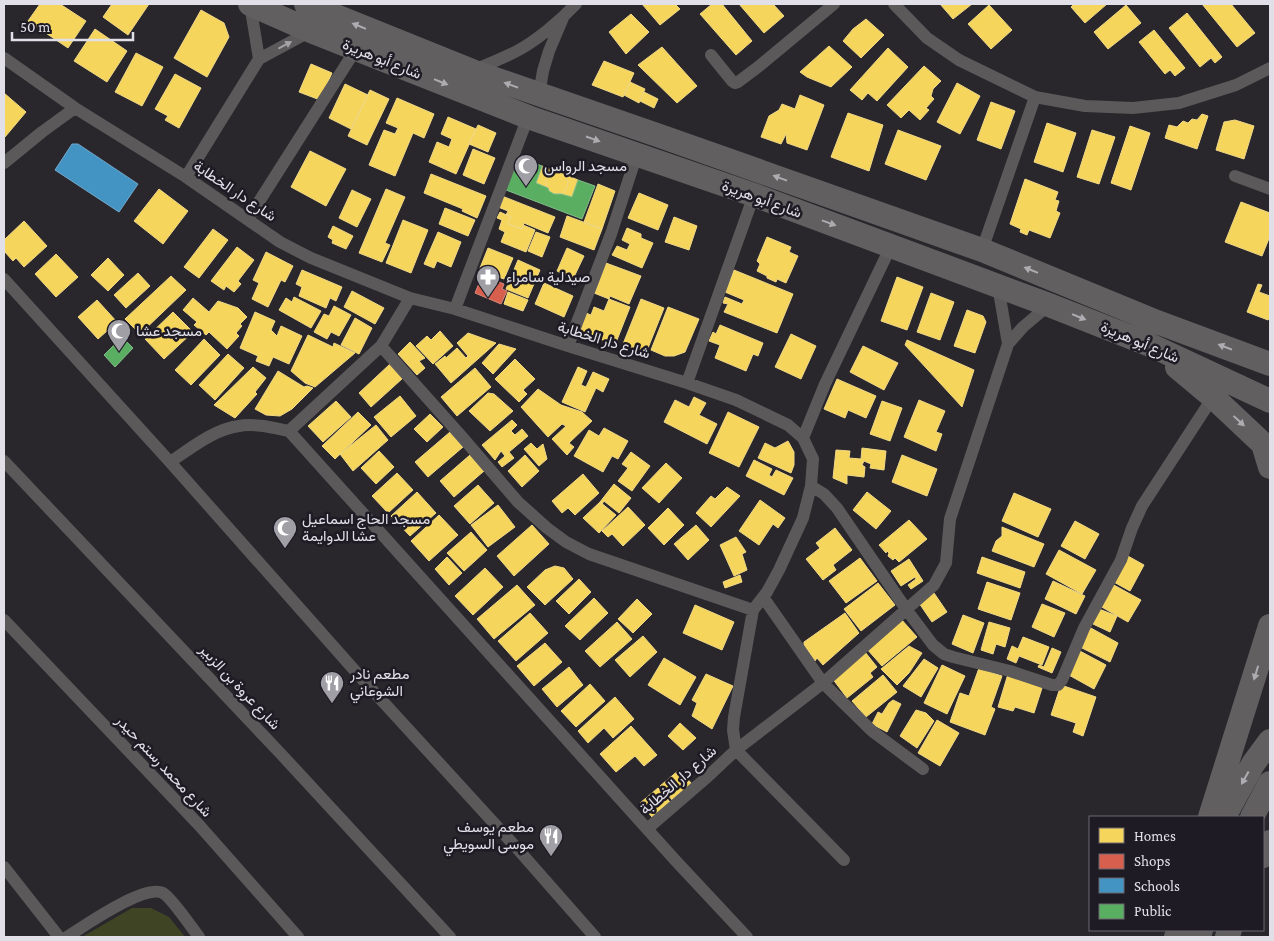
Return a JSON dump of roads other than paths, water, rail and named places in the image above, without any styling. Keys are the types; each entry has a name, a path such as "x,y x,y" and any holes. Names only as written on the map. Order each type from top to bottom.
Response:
{"highway":[{"name":"شارع أبو هريرة","path":"250,4 528,117 754,195 1049,305 1148,344 1270,401"},
{"name":"شارع أبو هريرة","path":"306,4 472,71 982,250 1157,322 1270,364"},
{"path":"644,157 660,136"},
{"path":"688,173 697,149"},
{"path":"1148,344 1213,397 1263,444 1270,467"},
{"path":"1210,816 1270,626"},
{"path":"1225,816 1253,764 1270,741"},
{"path":"1253,816 1270,784"},
{"path":"1264,854 1270,842"}],"street":[{"path":"250,4 259,59"},
{"path":"472,71 515,52 528,44 564,16 576,4"},
{"path":"711,55 732,81 738,82 834,4"},
{"path":"894,4 928,38 959,60 1035,97 1085,106 1133,108 1179,103 1236,85 1270,68"},
{"path":"539,95 542,71 564,16"},
{"path":"186,177 259,59 311,30"},
{"path":"248,219 356,48"},
{"name":"شارع دار الخطابة","path":"4,58 75,108 186,177 280,242 311,258 410,298 455,309 736,400 788,425 803,438 813,459 811,486 803,518 779,570 763,597 752,610 734,717 736,750 647,829"},
{"path":"982,250 1035,97"},
{"path":"4,163 75,108"},
{"path":"455,309 528,117"},
{"path":"568,346 611,234 644,157"},
{"path":"1235,176 1270,189"},
{"path":"687,383 754,195"},
{"path":"803,438 825,384 891,246"},
{"path":"4,279 595,937"},
{"path":"998,286 1008,344"},
{"path":"289,431 381,346 410,298"},
{"path":"844,860 736,750 823,683 934,585 946,563 950,519 1008,344 1049,305"},
{"path":"381,346 518,502 566,542 589,554 752,610"},
{"path":"811,486 824,494 837,508 906,609 933,644 944,654 1010,671 1052,685 1058,685 1062,680 1084,628 1121,560 1142,506 1213,397"},
{"path":"170,462 198,443 222,431 239,426 263,426 289,431 647,829 748,937"},
{"name":"شارع عروة بن الزبير","path":"4,461 450,937"},
{"path":"763,597 823,683 872,731 923,768"},
{"name":"شارع محمد رستم حيدر","path":"4,620 199,826 298,937"},
{"path":"4,867 59,937"},
{"path":"67,937 107,912 143,894 155,891 163,893 170,900 199,937"}],"place":[{"name":"مسجد الرواس","path":"526,187"},
{"name":"صيدلية سامراء","path":"488,298"},
{"name":"مسجد عشا","path":"119,352"},
{"name":"مسجد الحاج اسماعيل عشا الدوايمة","path":"285,549"},
{"name":"مطعم نادر الشوعاني","path":"332,704"},
{"name":"مطعم يوسف موسى السويطي","path":"551,857"}]}
